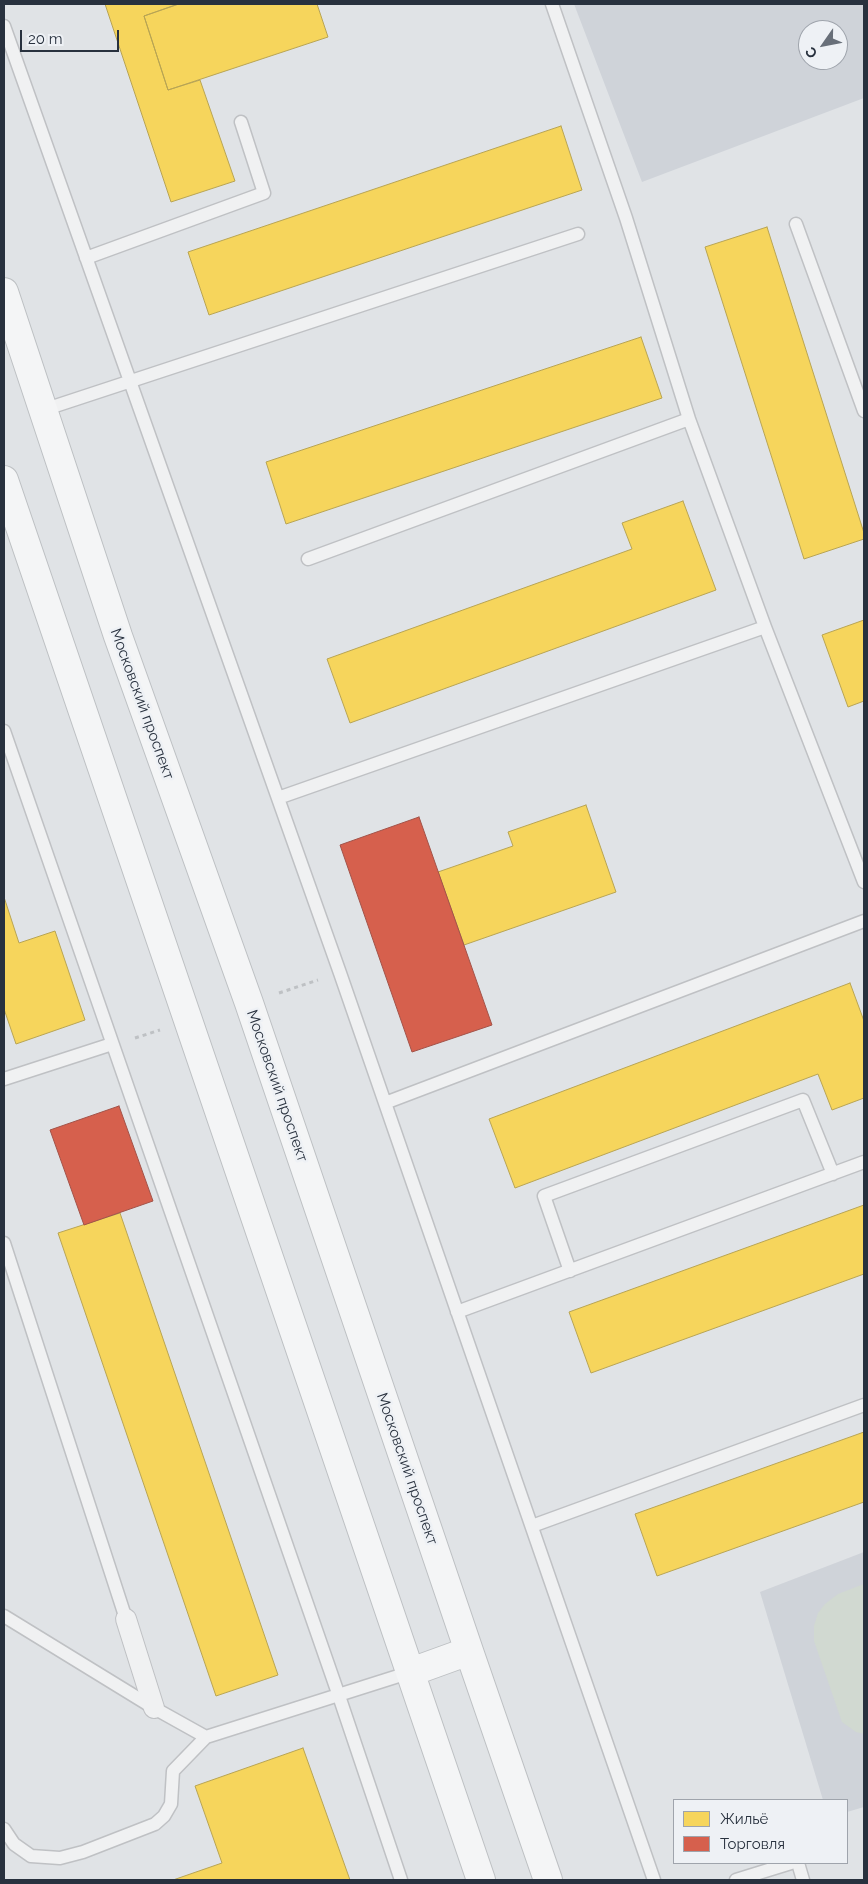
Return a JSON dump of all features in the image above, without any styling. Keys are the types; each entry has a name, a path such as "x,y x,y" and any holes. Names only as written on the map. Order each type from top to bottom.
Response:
{"main road":[{"name":"Московский проспект","path":"4,292 122,646 249,1003 468,1651 548,1880"},
{"path":"4,480 481,1880"},
{"path":"410,1672 468,1651"}],"street":[{"path":"126,1619 154,1708"}],"lane":[{"path":"552,4 626,218 689,419 765,627 864,882"},
{"path":"4,26 278,798 654,1880"},
{"path":"86,258 264,193 240,122"},
{"path":"796,224 864,412"},
{"path":"43,410 578,234"},
{"path":"308,559 689,419"},
{"path":"278,798 765,627"},
{"path":"4,731 401,1880"},
{"path":"384,1103 864,921"},
{"path":"4,1079 112,1044"},
{"path":"570,1271 544,1196 803,1100 833,1174"},
{"path":"457,1312 864,1162"},
{"path":"4,1243 126,1619"},
{"path":"532,1526 864,1405"},
{"path":"4,1616 154,1708 206,1737"},
{"path":"4,1829 14,1844 31,1856 60,1858 83,1852 155,1824 164,1816 171,1804 173,1771 206,1737 410,1672"},
{"path":"736,1880 788,1864"},
{"path":"798,1864 803,1880"}],"shaded area":[{"path":"574,4 864,4 864,98 642,182"},
{"path":"864,1552 864,1807 848,1812 848,1799 823,1799 760,1592"},
{"path":"864,1584 864,1734 856,1732 842,1722 814,1641 814,1626 818,1613 825,1604 838,1594"}],"building: Жильё":[{"path":"105,4 178,4 144,16 168,90 200,80 235,181 171,202"},
{"path":"179,4 317,4 328,37 168,90 144,16"},
{"path":"561,126 582,190 209,315 188,252"},
{"path":"767,227 864,533 864,539 804,559 705,247"},
{"path":"641,337 662,398 286,524 266,462"},
{"path":"683,501 716,590 350,723 327,659 632,549 622,523"},
{"path":"864,620 864,701 848,707 822,635"},
{"path":"586,805 616,892 464,945 438,872 513,846 508,832"},
{"path":"4,897 19,943 55,931 85,1020 16,1044 4,1009"},
{"path":"850,983 864,1021 864,1098 832,1110 818,1074 515,1188 489,1119"},
{"path":"864,1205 864,1274 591,1373 569,1312"},
{"path":"120,1213 278,1675 216,1696 58,1233"},
{"path":"864,1432 864,1502 657,1576 635,1514"},
{"path":"303,1748 350,1880 173,1880 222,1863 195,1786"}],"building: Торговля":[{"path":"419,817 492,1025 412,1052 340,845"},
{"path":"119,1106 153,1201 84,1225 50,1130"}]}
